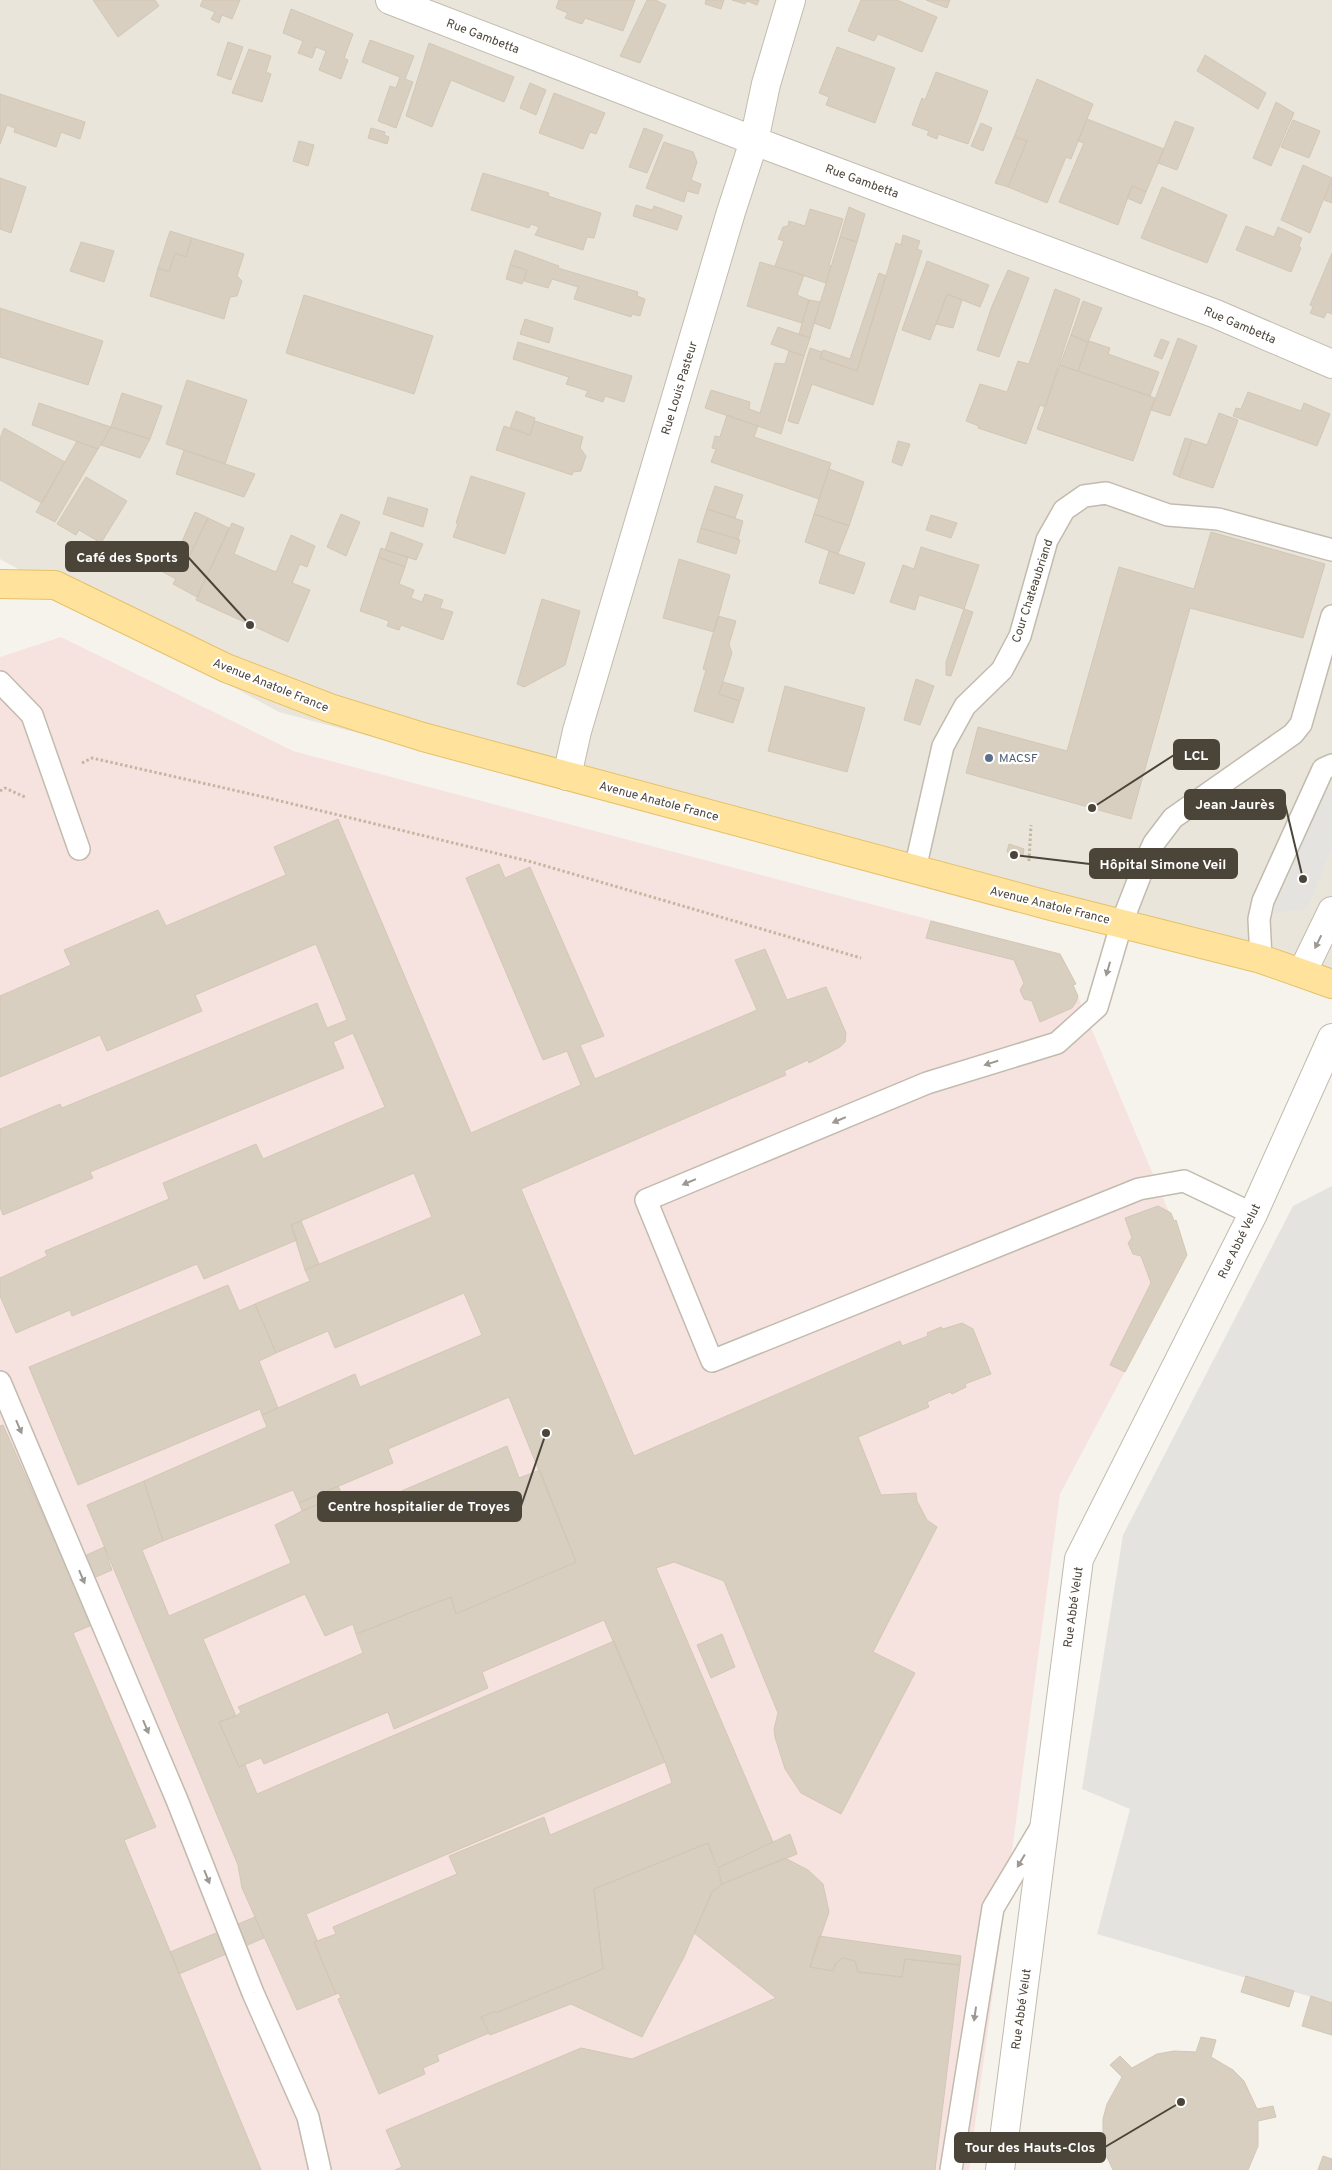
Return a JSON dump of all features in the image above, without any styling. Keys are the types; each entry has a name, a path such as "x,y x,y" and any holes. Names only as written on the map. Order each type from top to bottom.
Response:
{"main road":[{"name":"Avenue Anatole France","path":"0,584 55,585 226,668 330,708 423,737 1051,906 1122,922 1261,959 1332,984"}],"street":[{"name":"Rue Gambetta","path":"390,0 754,141 1216,314 1332,364"},
{"name":"Rue Louis Pasteur","path":"567,776 583,712 731,212 754,141 766,84 791,0"},
{"path":"1302,973 1332,911"},
{"name":"Rue Abbé Velut","path":"1000,2170 1079,1559 1253,1214 1332,1038"}],"lane":[{"name":"Cour Chateaubriand","path":"915,869 943,746 965,706 1002,670 1007,662 1020,636 1047,540 1064,510 1084,496 1106,492 1168,515 1218,519 1332,550"},
{"path":"1253,1214 1184,1181 1139,1188 712,1361 646,1200 927,1083 1057,1043 1097,1007 1122,922 1154,843 1173,818 1293,734 1301,724 1332,616"},
{"path":"0,682 32,715 79,849"},
{"path":"1261,959 1259,918 1263,901 1323,769 1332,766"},
{"path":"0,1382 177,1800 253,1993 308,2117 320,2170"},
{"path":"952,2170 993,1908 1046,1819"}],"path":[{"path":"0,791 5,788 29,798 57,789 66,780 74,780 75,765 92,758 264,797 532,862 861,958"},
{"path":"1029,861 1031,825"}],"shaded area":[{"path":"0,0 1332,0 1332,993 279,712 0,559"},
{"path":"61,637 293,751 1060,954 1187,1255 1060,1494 969,2170 0,2170 0,657"},
{"path":"1332,789 1332,848 1307,909 1273,913 1324,790"},
{"path":"1332,1186 1332,2003 1097,1934 1130,1809 1082,1789 1123,1535 1293,1206"}],"building":[{"path":"93,0 155,0 159,6 118,37"},
{"path":"203,0 240,0 232,19 222,15 219,23 211,19 215,12 200,6"},
{"path":"559,0 635,0 623,31 585,18 582,24 565,18 568,13 556,8"},
{"path":"647,0 655,0 666,5 640,63 620,56"},
{"path":"706,0 724,0 721,9 705,4"},
{"path":"732,0 759,0 757,5 747,1 745,4"},
{"path":"861,0 897,0 937,17 922,52 878,34 874,41 848,31"},
{"path":"926,0 950,0 947,8"},
{"path":"291,9 353,34 344,58 348,60 341,79 319,70 326,51 316,47 312,58 298,53 303,41 283,33"},
{"path":"370,40 414,56 405,79 413,82 396,128 378,121 390,86 396,88 400,77 362,62"},
{"path":"228,42 243,47 231,80 217,75"},
{"path":"429,43 514,77 504,102 451,80 432,127 406,116"},
{"path":"837,47 895,68 875,123 826,105 829,97 819,93"},
{"path":"249,49 271,56 266,72 271,74 262,102 232,93"},
{"path":"1205,55 1266,93 1258,109 1197,71"},
{"path":"936,72 988,91 968,144 938,134 937,139 927,135 929,131 912,125 922,98 925,100"},
{"path":"1037,79 1093,104 1071,159 1066,157 1047,203 1008,187 1027,141 1014,137"},
{"path":"530,83 546,90 536,115 520,108"},
{"path":"554,93 605,113 596,134 590,132 583,149 539,133"},
{"path":"0,94 85,122 80,139 61,132 56,147 14,132 15,128 7,125 0,144"},
{"path":"1276,102 1294,113 1271,166 1253,158"},
{"path":"1087,119 1164,149 1146,192 1132,186 1118,225 1059,202 1084,143 1078,141"},
{"path":"1293,120 1320,131 1309,158 1281,147"},
{"path":"1175,121 1194,128 1177,170 1158,163"},
{"path":"981,123 992,128 983,151 971,146"},
{"path":"371,128 385,132 384,135 389,137 387,144 368,138"},
{"path":"644,128 663,135 647,173 629,167"},
{"path":"1014,137 1027,141 1008,187 995,183"},
{"path":"299,141 314,145 308,166 293,161"},
{"path":"664,142 693,152 697,162 691,180 701,184 698,194 687,191 684,202 646,188"},
{"path":"1303,165 1332,178 1310,233 1281,220"},
{"path":"483,173 549,193 548,196 601,213 594,238 587,237 583,250 535,235 539,227 531,224 529,228 471,210"},
{"path":"0,178 26,187 11,233 0,229"},
{"path":"1332,180 1332,203 1324,200"},
{"path":"1132,186 1146,192 1141,204 1127,198"},
{"path":"1162,187 1227,215 1207,263 1141,238"},
{"path":"636,205 652,210 654,206 682,216 677,230 633,216"},
{"path":"849,207 865,214 857,242 840,237"},
{"path":"810,209 843,219 829,265 831,266 826,283 775,266 784,241 778,239 783,227 788,226 789,221 805,226"},
{"path":"1246,226 1274,237 1278,227 1302,238 1299,246 1301,248 1291,272 1236,250"},
{"path":"170,231 192,238 186,257 175,253 169,272 158,268"},
{"path":"903,235 920,241 917,249 922,251 873,405 812,384 798,424 788,421 810,348 822,352 820,358 857,371 896,243 901,245"},
{"path":"840,237 857,242 830,329 814,323"},
{"path":"192,238 244,254 237,276 242,281 237,296 230,297 224,319 150,296 158,268 169,272 175,253 186,257"},
{"path":"81,242 114,251 104,282 70,271"},
{"path":"515,250 559,266 558,268 638,292 637,296 645,299 640,316 632,314 631,317 574,299 578,287 552,279 548,288 524,281 527,270 510,265"},
{"path":"1332,253 1332,314 1327,312 1324,318 1310,313 1313,307 1310,305"},
{"path":"927,261 989,285 980,307 947,294 930,340 902,330"},
{"path":"760,262 804,275 797,295 809,300 802,323 747,306"},
{"path":"510,265 527,270 522,284 506,279"},
{"path":"1008,270 1029,278 999,357 977,350 992,306"},
{"path":"879,273 886,276 857,371 820,358 823,350 850,359"},
{"path":"1055,289 1080,299 1045,407 1040,405 1026,444 978,428 979,426 966,421 980,384 1007,392 1018,361 1029,364"},
{"path":"947,294 962,300 953,328 936,324"},
{"path":"304,295 433,336 414,394 286,353"},
{"path":"809,300 820,302 810,338 799,334"},
{"path":"1083,301 1102,308 1088,342 1071,335"},
{"path":"0,308 103,341 88,385 0,357"},
{"path":"525,319 553,328 549,343 520,334"},
{"path":"778,327 810,338 804,356 771,344"},
{"path":"1071,335 1088,342 1078,371 1060,365"},
{"path":"1178,338 1197,346 1170,416 1151,410"},
{"path":"1161,339 1169,342 1162,359 1154,356"},
{"path":"1089,341 1110,348 1108,354 1159,372 1150,396 1078,371"},
{"path":"518,342 632,376 624,402 605,396 603,402 585,396 588,391 566,384 569,377 513,359"},
{"path":"789,351 804,356 781,434 705,408 711,390 750,402 749,409 760,413 775,363 785,364"},
{"path":"1060,365 1155,398 1133,461 1037,429"},
{"path":"187,380 247,400 225,464 166,444"},
{"path":"1248,392 1301,411 1304,403 1330,414 1317,446 1233,416 1236,408 1241,409"},
{"path":"122,393 162,406 150,439 111,427"},
{"path":"39,403 111,427 98,449 32,425"},
{"path":"516,411 535,418 530,435 510,428"},
{"path":"1219,413 1238,420 1213,488 1179,477 1192,440 1207,445"},
{"path":"727,415 758,426 754,437 831,463 819,499 711,462 716,449 712,448 715,436 720,437"},
{"path":"535,421 583,437 580,448 586,456 581,471 573,472 572,475 496,450 504,426 530,435"},
{"path":"111,427 150,439 140,458 101,445"},
{"path":"4,428 65,462 42,503 0,480 0,439"},
{"path":"1185,438 1192,440 1179,477 1173,474"},
{"path":"77,441 98,449 55,522 36,512"},
{"path":"898,441 910,444 902,466 892,462"},
{"path":"184,450 255,474 244,497 176,474"},
{"path":"829,469 864,482 849,526 814,514"},
{"path":"471,476 525,493 505,554 453,537"},
{"path":"86,477 127,501 101,543 79,530 76,535 57,524"},
{"path":"715,486 743,495 735,518 707,509"},
{"path":"388,497 428,509 423,527 383,514"},
{"path":"707,509 743,521 738,539 701,528"},
{"path":"195,512 208,518 188,559 177,553"},
{"path":"341,514 360,522 346,556 327,547"},
{"path":"814,514 849,526 838,554 805,542"},
{"path":"931,515 957,523 951,538 926,530"},
{"path":"208,518 229,528 197,597 173,584 176,579 163,572 174,552 188,559"},
{"path":"232,523 244,528 234,554 276,572 291,535 315,546 307,567 300,564 292,583 310,590 288,642 196,600"},
{"path":"701,528 740,540 736,554 697,542"},
{"path":"391,532 423,544 416,560 385,550"},
{"path":"1211,532 1325,564 1303,638 1190,608 1131,819 966,773 978,727 1067,751 1119,567 1194,589"},
{"path":"921,547 979,565 964,609 919,595 915,610 890,602 903,565 914,569"},
{"path":"381,548 408,557 405,567 378,557"},
{"path":"829,551 865,563 854,594 819,583"},
{"path":"378,557 405,567 399,584 414,590 411,598 422,602 425,594 443,600 440,608 453,612 443,640 401,625 399,630 387,626 389,621 360,611"},
{"path":"679,559 730,575 714,632 663,618"},
{"path":"542,599 580,611 565,665 524,687 517,684"},
{"path":"964,609 973,612 951,676 946,675 946,662"},
{"path":"718,616 736,621 729,644 732,653 719,694 740,701 733,723 694,711 706,670 703,669"},
{"path":"916,679 934,686 920,725 904,720"},
{"path":"723,682 744,688 740,701 719,694"},
{"path":"785,686 865,708 847,772 768,751"},
{"path":"338,819 471,1133 581,1085 567,1051 543,1060 466,878 499,864 505,878 530,867 604,1036 580,1045 595,1079 757,1010 735,960 765,949 787,1000 826,987 846,1033 845,1042 840,1047 809,1063 808,1060 784,1071 786,1075 521,1189 634,1456 900,1341 902,1346 928,1336 927,1333 941,1327 943,1329 962,1323 973,1329 991,1374 965,1384 966,1387 952,1394 950,1392 927,1402 929,1407 858,1437 881,1495 916,1493 917,1501 927,1520 937,1527 873,1652 915,1673 841,1814 801,1793 785,1769 774,1729 778,1713 724,1581 674,1562 656,1568 773,1842 718,1868 708,1843 594,1889 603,1969 496,2013 495,2011 481,2017 489,2033 437,2055 439,2061 423,2068 425,2074 379,2094 338,1999 341,1998 339,1993 336,1994 314,1942 336,1934 333,1927 457,1874 449,1856 544,1817 550,1835 672,1783 665,1762 604,1620 482,1672 488,1688 394,1729 388,1712 264,1764 261,1758 239,1767 219,1722 236,1716 241,1712 238,1707 363,1653 356,1634 451,1597 456,1614 576,1562 509,1397 388,1449 393,1463 299,1503 293,1490 163,1541 144,1481 267,1427 262,1415 355,1374 360,1387 482,1335 464,1293 335,1348 328,1331 276,1353 255,1304 310,1281 305,1270 432,1217 414,1173 291,1225 297,1240 204,1279 197,1264 72,1316 70,1310 16,1333 0,1296 0,1278 47,1256 45,1251 169,1199 163,1183 256,1144 263,1159 385,1107 353,1033 333,1042 344,1068 90,1172 93,1178 3,1215 0,1207 0,1129 60,1104 62,1108 317,1003 327,1028 347,1020 316,944 195,995 202,1011 107,1051 100,1035 0,1077 0,996 71,965 64,950 158,910 166,926 286,875 274,847"},
{"path":"1009,844 1024,849 1023,855 1007,852"},
{"path":"931,921 1060,954 1076,984 1073,985 1078,996 1076,1002 1072,1008 1040,1022 1032,1001 1024,999 1020,990 1024,983 1014,960 926,938"},
{"path":"1158,1206 1171,1213 1174,1221 1176,1220 1187,1255 1125,1372 1110,1365 1151,1283 1141,1256 1133,1254 1128,1243 1132,1238 1125,1218"},
{"path":"301,1221 319,1264 305,1270 291,1225"},
{"path":"228,1285 239,1311 255,1304 276,1353 259,1361 278,1408 262,1415 260,1409 78,1485 29,1367"},
{"path":"3,1425 92,1625 73,1633 156,1827 124,1840 261,2170 0,2170 0,1426"},
{"path":"507,1446 519,1478 540,1470 576,1562 456,1614 451,1597 356,1634 353,1624 325,1636 305,1594 203,1639 236,1716 219,1722 239,1767 245,1765 257,1794 614,1641 665,1762 306,1914 317,1940 314,1942 336,1994 297,2010 242,1888 238,1865 87,1505 144,1481 163,1541 142,1550 169,1616 291,1563 275,1525 302,1511 342,1494 350,1513"},
{"path":"338,1486 342,1494 302,1511 299,1503"},
{"path":"104,1547 112,1570 75,1586 65,1565"},
{"path":"722,1634 735,1667 711,1678 697,1645"},
{"path":"790,1834 797,1854 722,1884 718,1868"},
{"path":"708,1843 722,1884 712,1892 684,1957 642,2037 571,2004 490,2035 481,2017 495,2011 496,2013 603,1969 594,1889"},
{"path":"785,1858 808,1870 823,1884 829,1912 810,1967 833,1971 836,1963 843,1958 855,1961 858,1972 902,1977 905,1959 960,1965 935,2170 395,2170 402,2167 386,2130 581,2048 632,2059 776,1998 694,1933 712,1892 722,1884"},
{"path":"255,1917 264,1938 179,1974 170,1952"},
{"path":"819,1936 961,1956 960,1965 905,1959 902,1977 858,1972 855,1961 843,1958 836,1963 833,1971 810,1967"},
{"path":"1246,1976 1294,1991 1289,2007 1241,1992"},
{"path":"1311,1996 1332,2003 1332,2035 1302,2026"},
{"path":"1201,2037 1216,2040 1211,2057 1233,2070 1244,2081 1257,2109 1273,2106 1276,2117 1258,2121 1258,2146 1248,2170 1113,2170 1106,2155 1092,2157 1089,2145 1103,2141 1103,2119 1107,2104 1122,2077 1110,2065 1120,2056 1132,2068 1157,2054 1174,2051 1196,2052"},
{"path":"1323,2156 1332,2159 1332,2170 1318,2170"}],"place":[{"name":"Café des Sports","path":"250,625"},
{"name":"MACSF","path":"989,758"},
{"name":"LCL","path":"1092,808"},
{"name":"Hôpital Simone Veil","path":"1014,855"},
{"name":"Jean Jaurès","path":"1303,879"},
{"name":"Centre hospitalier de Troyes","path":"546,1433"},
{"name":"Tour des Hauts-Clos","path":"1181,2102"}]}
